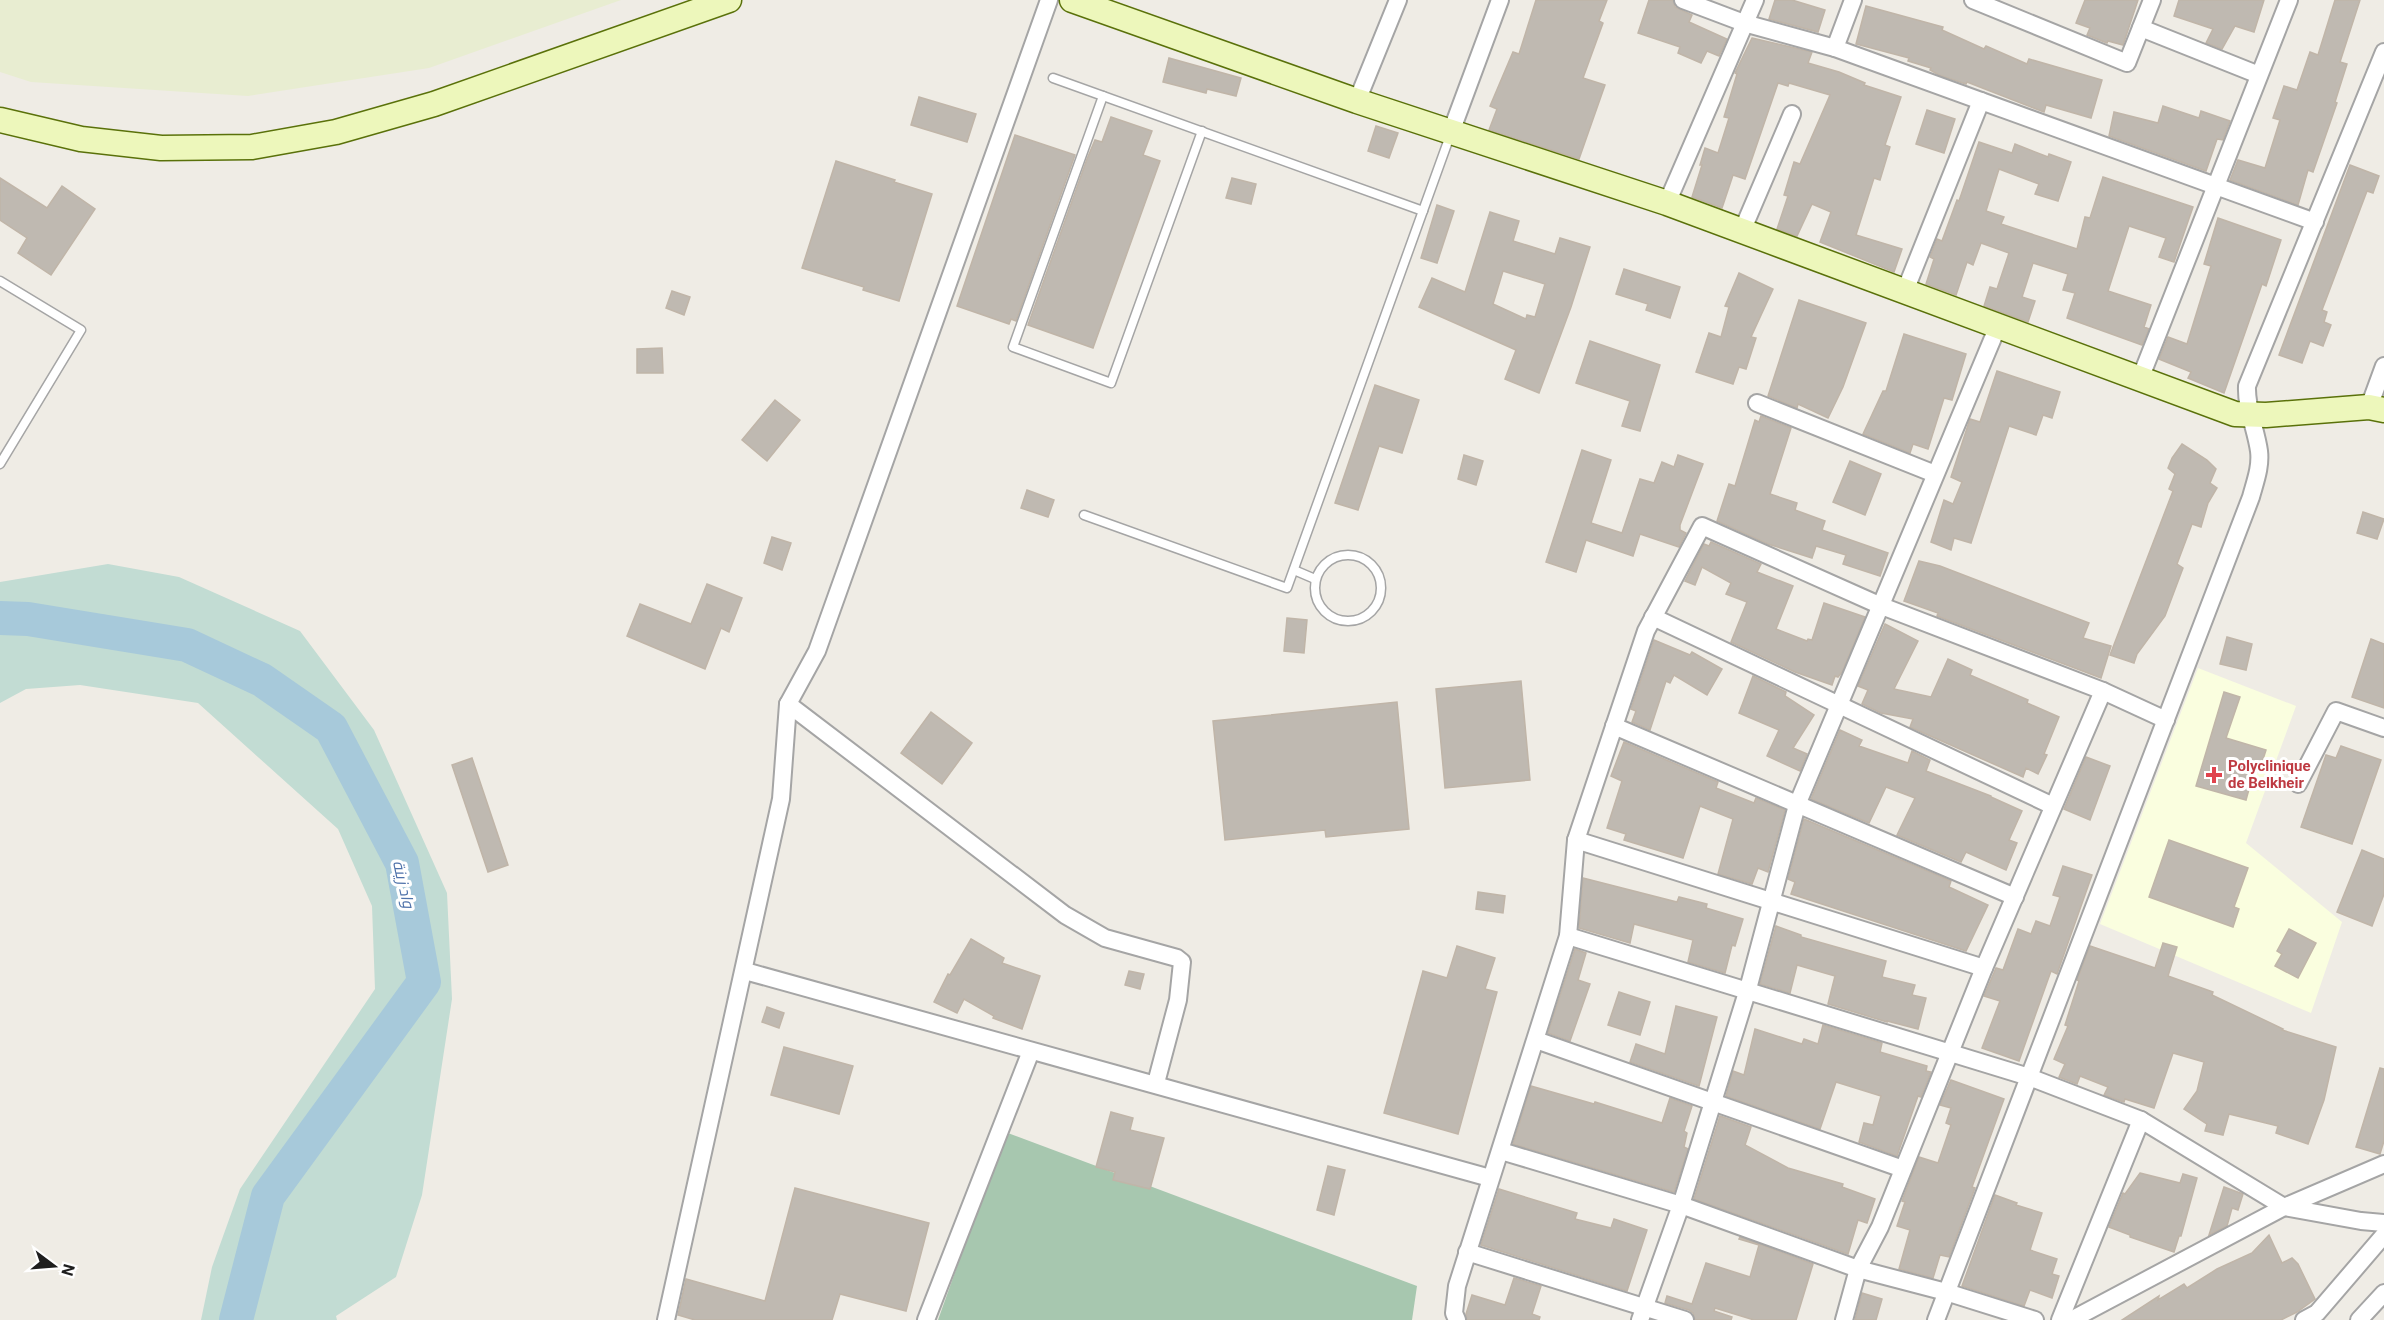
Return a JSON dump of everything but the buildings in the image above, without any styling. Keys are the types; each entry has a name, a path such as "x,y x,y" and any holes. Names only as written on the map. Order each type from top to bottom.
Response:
{"street":[{"path":"0,120 81,139 161,148 252,147 336,132 434,104 729,0"},
{"path":"666,1320 745,971 781,799 788,704 820,642 1049,0"},
{"path":"1072,0 1357,102 1667,203 2235,414 2377,408 2384,366"},
{"path":"1357,102 1398,0"},
{"path":"1451,132 1500,0"},
{"path":"1683,0 1744,24 1835,48 2315,222"},
{"path":"1667,203 1755,0"},
{"path":"1835,48 1852,0"},
{"path":"1973,0 2127,63 2152,0"},
{"path":"2140,379 2289,0"},
{"path":"2141,28 2259,75"},
{"path":"1936,1320 2256,481 2259,453 2246,401 2247,386 2384,52"},
{"path":"1905,291 1981,101"},
{"path":"1742,231 1792,114"},
{"path":"1642,1313 1680,1205 1748,989 1797,806 1879,605 1998,326"},
{"path":"1757,403 1935,474"},
{"path":"1457,1320 1454,1313 1457,1286 1568,936 1576,840 1646,631 1702,526 1879,605 2103,691 2166,720"},
{"path":"1653,617 2054,806"},
{"path":"1844,1320 1858,1269 1880,1227 1984,968 2103,691"},
{"path":"788,704 1065,915 1105,938 1177,958 1182,962 1178,1000 1156,1083"},
{"path":"2298,784 2336,711 2384,728"},
{"path":"1614,726 1797,806 2015,897"},
{"path":"1576,840 1984,968"},
{"path":"1568,936 1748,989 2029,1077 2141,1120 2284,1207 2384,1223"},
{"path":"745,971 1031,1052 1156,1083 1490,1178"},
{"path":"1536,1040 1903,1168"},
{"path":"926,1320 1031,1052"},
{"path":"2060,1320 2141,1120"},
{"path":"1501,1151 1680,1205 1858,1269 1946,1292 2035,1320"},
{"path":"2071,1320 2284,1207 2384,1164"},
{"path":"2304,1320 2317,1313 2384,1235"},
{"path":"1467,1252 1642,1313 1684,1320"},
{"path":"2359,1320 2382,1296"},
{"path":"2380,1320 2382,1296"}],"lane":[{"path":"1053,78 1423,211"},
{"path":"1103,96 1013,347 1111,383 1202,131"},
{"path":"1084,515 1287,588 1451,132"},
{"path":"0,281 81,330 0,464"},
{"path":"1347,554 1367,560 1380,576 1381,597 1370,615 1350,623 1329,617 1316,601 1315,579 1327,562 1347,554"},
{"path":"1294,570 1315,579"}],"shaded area":[{"path":"0,0 621,0 429,68 248,96 31,82 0,72"},
{"path":"108,564 179,577 300,631 374,730 447,893 452,999 422,1195 396,1277 336,1316 337,1320 201,1320 212,1267 240,1189 375,989 372,906 338,829 198,703 80,685 26,689 0,703 0,582"},
{"name":"Polyclinique de Belkheir","path":"2198,668 2296,706 2246,843 2342,922 2311,1013 2100,924"},
{"path":"1005,1132 1417,1286 1412,1320 938,1320"}],"waterway":[{"name":"واد زينة","path":"0,618 28,619 187,645 262,680 331,728 402,863 424,982 268,1196 236,1320"}],"place":[{"name":"Polyclinique de Belkheir","path":"2214,775"}]}
